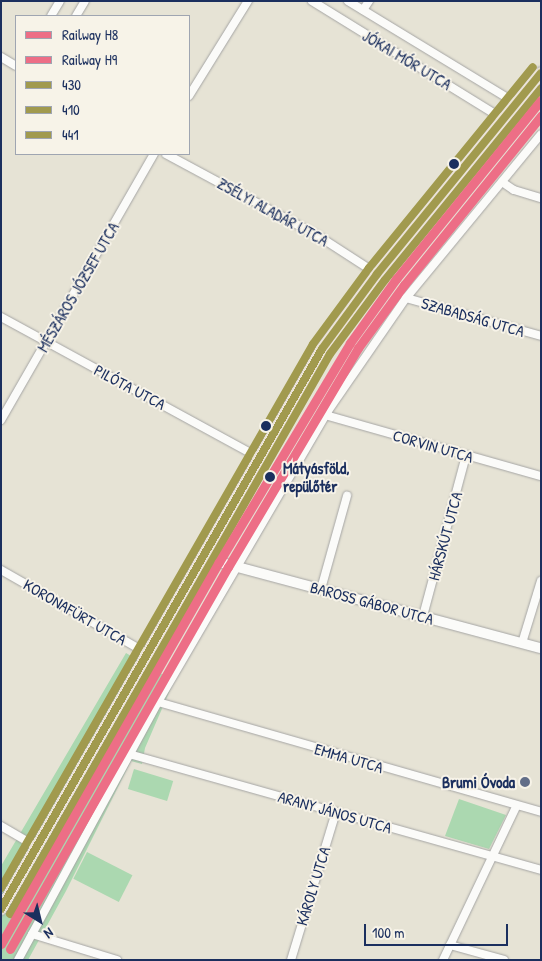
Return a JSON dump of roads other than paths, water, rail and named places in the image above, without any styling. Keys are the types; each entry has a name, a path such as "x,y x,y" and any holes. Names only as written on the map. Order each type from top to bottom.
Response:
{"main road":[{"path":"1,909 148,654 258,457 322,349 377,274 541,73"}],"street":[{"path":"52,15 60,1"},
{"path":"190,94 248,1"},
{"name":"JÓKAI MÓR UTCA","path":"312,1 503,119"},
{"name":"JÓKAI MÓR UTCA","path":"348,1 516,103"},
{"path":"363,10 369,1"},
{"path":"77,15 84,2"},
{"path":"1,57 15,65"},
{"path":"18,960 158,702 325,415 406,298 541,134"},
{"name":"MÉSZÁROS JÓZSEF UTCA","path":"1,420 153,155"},
{"name":"ZSÉLYI ALADÁR UTCA","path":"168,155 292,222 377,274"},
{"path":"502,182 514,190 541,198"},
{"name":"SZABADSÁG UTCA","path":"406,298 541,336"},
{"name":"PILÓTA UTCA","path":"1,317 258,457"},
{"name":"CORVIN UTCA","path":"325,415 541,476"},
{"name":"HÁRSKÚT UTCA","path":"423,616 466,456"},
{"path":"321,589 347,496"},
{"name":"BAROSS GÁBOR UTCA","path":"204,553 236,566 541,648"},
{"name":"KORONAFÜRT UTCA","path":"1,570 148,654"},
{"path":"522,644 541,581"},
{"name":"EMMA UTCA","path":"158,702 516,807 541,812"},
{"name":"ARANY JÁNOS UTCA","path":"130,754 541,870"},
{"path":"443,960 516,807"},
{"name":"KÁROLY UTCA","path":"290,960 336,812"},
{"path":"1,826 37,847"},
{"path":"32,934 117,960"},
{"path":"450,945 504,960"}],"rail line":[{"name":"H8","path":"1,944 219,562 350,343 396,279 541,100"},
{"name":"H9","path":"10,949 228,567 358,348 404,285 541,116"}],"place":[{"name":"Mátyásföld, repülőtér","path":"270,477"},
{"name":"Brumi Óvoda","path":"525,782"}]}
